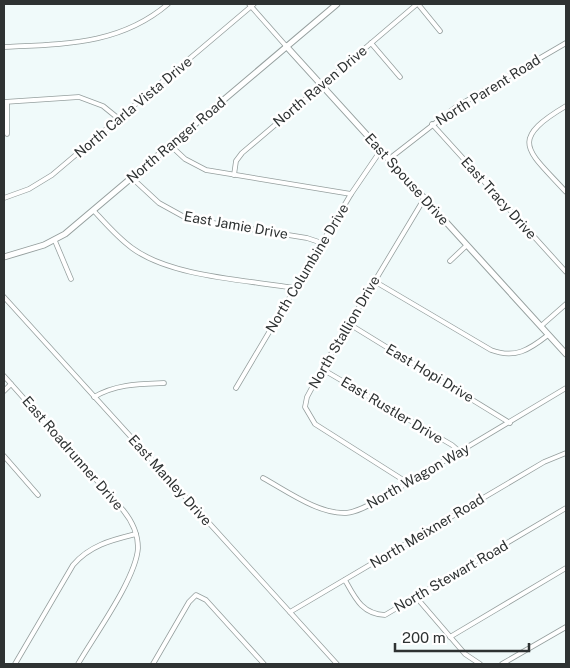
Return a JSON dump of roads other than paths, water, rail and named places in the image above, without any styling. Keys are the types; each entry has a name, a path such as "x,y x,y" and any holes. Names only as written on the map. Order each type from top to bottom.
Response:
{"street":[{"path":"4,47 96,40 118,34 139,25 168,4"},
{"name":"North Ranger Road","path":"4,257 55,240 94,211 337,4"},
{"path":"418,4 440,30"},
{"name":"North Raven Drive","path":"234,175 236,161 242,153 418,4"},
{"name":"East Spouse Drive","path":"252,5 286,46 566,354"},
{"name":"North Carla Vista Drive","path":"4,198 38,185 119,119 252,5"},
{"path":"371,43 400,77"},
{"name":"North Parent Road","path":"389,159 432,124 456,108 566,43"},
{"path":"7,134 5,102 78,97 103,106 119,119"},
{"path":"566,106 535,127 529,140 529,147 537,160 566,192"},
{"name":"East Tracy Drive","path":"432,124 566,272"},
{"path":"170,146 194,165 206,170 351,194"},
{"name":"North Columbine Drive","path":"236,388 351,194 381,150"},
{"name":"East Jamie Drive","path":"132,178 159,204 188,219 307,238 322,243"},
{"name":"North Stallion Drive","path":"408,483 315,424 308,416 305,407 307,397 322,369 424,199"},
{"path":"94,211 133,249 163,264 215,277 295,288"},
{"path":"55,240 71,279"},
{"path":"450,261 467,245"},
{"path":"374,280 492,350 501,353 523,352 548,334"},
{"name":"East Manley Drive","path":"4,297 337,664"},
{"path":"541,326 566,304"},
{"name":"East Hopi Drive","path":"349,324 510,423"},
{"name":"East Rustler Drive","path":"322,369 452,445 460,452"},
{"name":"East Roadrunner Drive","path":"4,376 123,510 132,521 136,534"},
{"path":"94,397 115,387 164,383"},
{"path":"4,391 11,384"},
{"name":"North Wagon Way","path":"263,478 315,505 346,513 357,510 408,483 566,388"},
{"name":"North Meixner Road","path":"290,612 544,462 566,453"},
{"path":"4,456 38,495"},
{"name":"North Stewart Road","path":"345,580 361,606 375,614 384,615 566,508"},
{"path":"15,664 73,565 82,555 97,545 136,534 136,558 131,572 78,664"},
{"path":"450,637 566,568"},
{"path":"153,664 189,602 196,595 206,600 264,664"},
{"path":"416,597 465,654 480,664"},
{"path":"502,664 566,627"}]}
